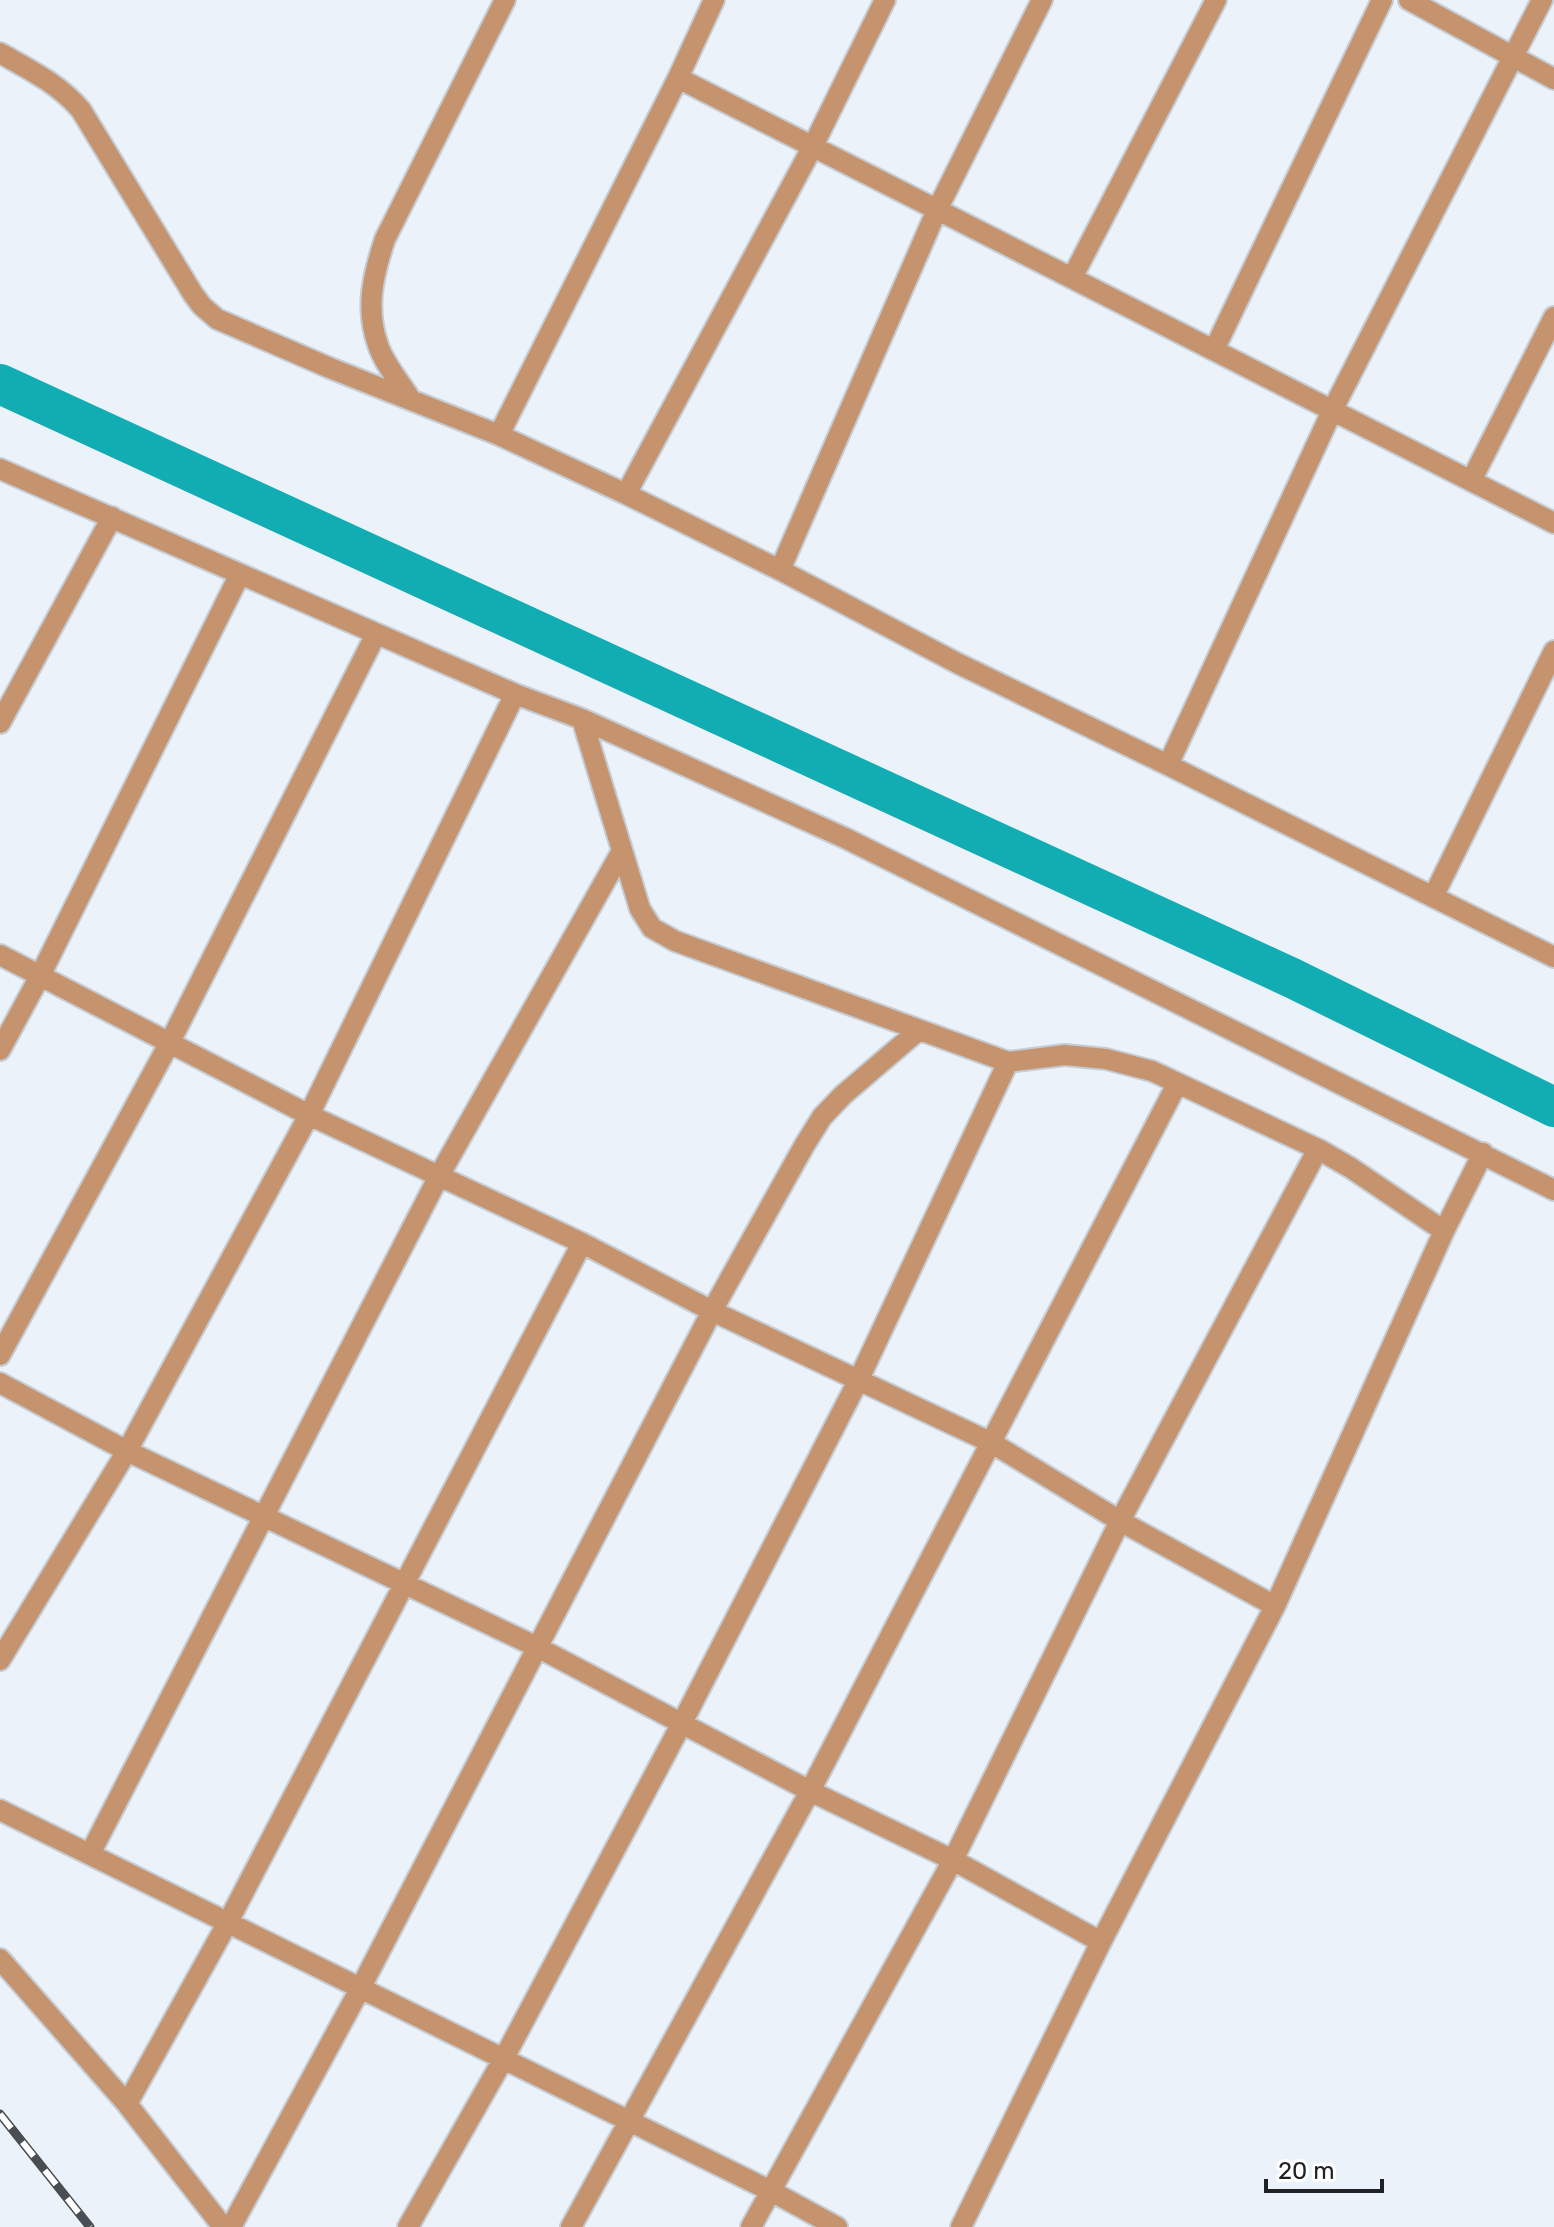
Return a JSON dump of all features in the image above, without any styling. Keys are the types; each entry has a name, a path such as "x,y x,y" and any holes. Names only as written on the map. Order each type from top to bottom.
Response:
{"street":[{"path":"411,400 378,348 370,311 373,274 385,239 505,0"},
{"path":"499,435 714,0"},
{"path":"626,494 813,146 885,0"},
{"path":"780,570 937,210 1042,0"},
{"path":"1072,278 1216,0"},
{"path":"1214,350 1382,0"},
{"path":"1409,0 1554,79"},
{"path":"1168,765 1333,409 1542,0"},
{"path":"0,53 56,86 81,110 202,306 217,319 499,435 626,494 959,664 1554,957"},
{"path":"678,78 1554,523"},
{"path":"1471,481 1554,317"},
{"path":"0,469 515,694 582,719 845,838 1554,1190"},
{"path":"0,723 112,517"},
{"path":"0,1050 40,976 240,574"},
{"path":"0,1355 170,1042 376,634"},
{"path":"1433,897 1554,651"},
{"path":"0,1660 127,1451 309,1115 515,694"},
{"path":"582,719 640,909 652,928 675,941 1008,1062 1065,1055 1106,1059 1152,1071 1318,1149 1444,1231"},
{"path":"90,1854 439,1176 622,851"},
{"path":"0,955 309,1115 582,1243 712,1311 992,1443 1120,1521 1275,1606"},
{"path":"231,2227 360,1989 712,1311 822,1117 919,1030"},
{"path":"408,2227 504,2058 682,1723 859,1379 1008,1062"},
{"path":"571,2227 810,1791 1177,1084"},
{"path":"751,2227 953,1860 1120,1521 1318,1149"},
{"path":"961,2227 1101,1942 1275,1606 1444,1231 1483,1153"},
{"path":"127,2104 228,1922 582,1243"},
{"path":"0,1383 127,1451 405,1581 537,1647 810,1791 953,1860 1101,1942"},
{"path":"0,1810 771,2191 837,2227"},
{"path":"0,1959 127,2104 223,2227"}],"waterway":[{"path":"0,384 1292,978 1554,1107"}],"railway":[{"path":"0,2114 90,2227"}]}
